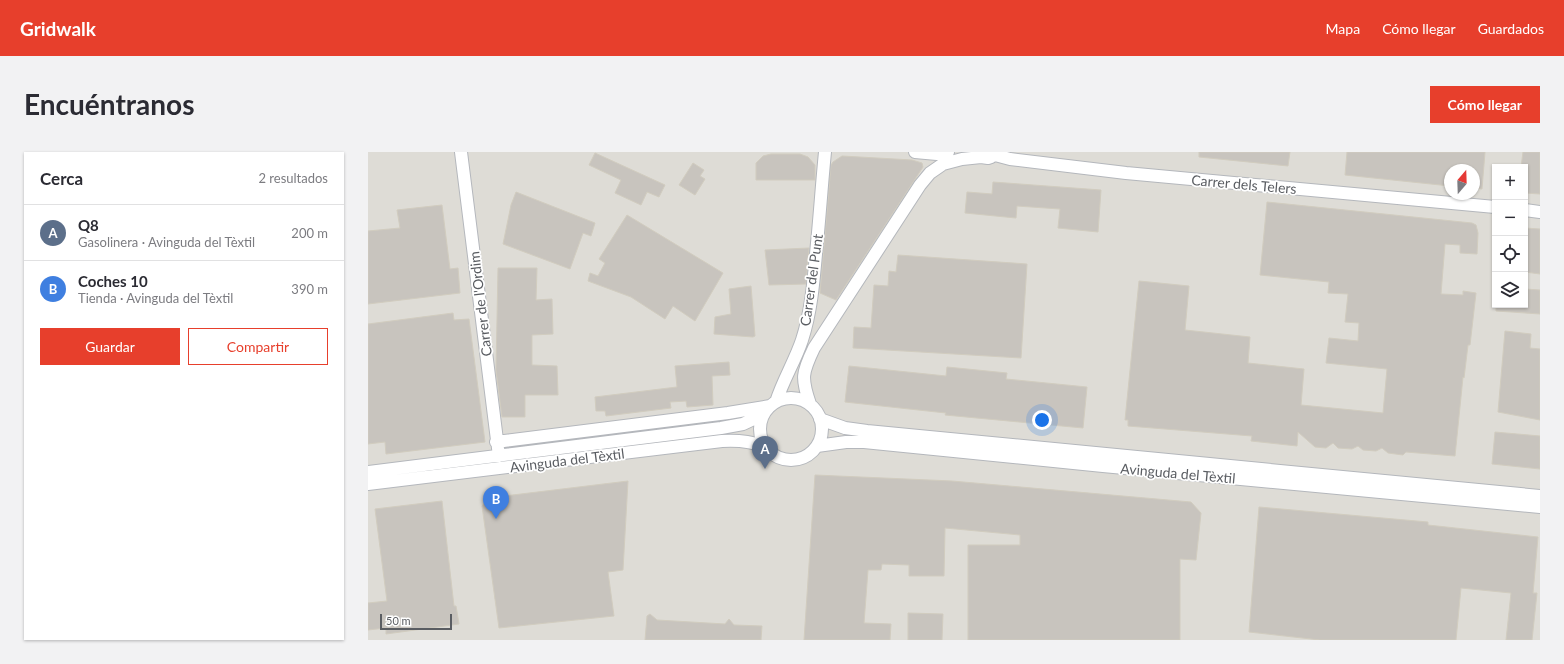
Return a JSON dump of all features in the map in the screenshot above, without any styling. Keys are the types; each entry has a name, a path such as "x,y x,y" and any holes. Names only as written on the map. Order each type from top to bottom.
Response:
{"street":[{"name":"Carrer de l'Ordim","path":"461,152 498,456"},
{"name":"Carrer del Punt","path":"770,408 796,356 806,326 812,294 825,152"},
{"path":"918,152 937,154 948,152"},
{"path":"918,152 928,157 930,162 930,173"},
{"path":"810,404 793,398 784,399 770,408 760,422 762,439 766,447 776,456 784,460 800,459 807,456 817,446 822,433 820,419 810,404 804,386 804,372 814,348 920,185 930,173 943,164 980,154 988,158 996,154"},
{"name":"Carrer dels Telers","path":"996,154 1010,159 1126,173 1492,207"},
{"path":"1528,210 1540,212"},
{"path":"496,442 770,408"},
{"name":"Avinguda del Tèxtil","path":"368,472 721,428 743,424 770,408"},
{"name":"Avinguda del Tèxtil","path":"820,419 845,428 867,431 1540,496"},
{"name":"Avinguda del Tèxtil","path":"368,484 722,441 738,440 756,443 766,447"},
{"name":"Avinguda del Tèxtil","path":"817,446 846,442 864,442 1110,467 1540,507"}],"shaded area":[{"path":"368,152 1540,152 1540,640 368,640"}],"building":[{"path":"1199,152 1290,152 1288,166 1199,157"},
{"path":"1347,152 1485,152 1482,189 1480,189 1480,164 1444,164 1444,185 1345,175"},
{"path":"1523,152 1540,152 1540,194 1528,193 1528,164 1521,164"},
{"path":"595,153 665,185 659,197 647,192 641,205 615,193 621,180 589,165"},
{"path":"771,154 800,154 808,157 815,165 815,180 756,180 756,163 763,156"},
{"path":"842,156 912,160 922,163 923,167 836,300 820,293 831,165"},
{"path":"693,163 704,170 700,176 705,179 695,195 679,185"},
{"path":"993,182 1101,190 1098,232 1058,228 1060,209 1017,206 1016,218 965,213 967,192 992,194"},
{"path":"516,192 595,223 591,236 583,233 570,269 503,244 511,205"},
{"path":"1267,202 1472,223 1476,225 1478,233 1477,254 1460,253 1460,245 1445,244 1441,294 1463,295 1463,291 1476,293 1470,345 1468,345 1464,378 1463,377 1455,456 1406,452 1403,455 1388,453 1382,448 1376,451 1363,450 1358,446 1352,449 1338,448 1333,443 1326,448 1315,447 1298,432 1297,446 1251,441 1252,436 1128,426 1128,420 1125,420 1139,281 1189,286 1185,330 1250,337 1248,363 1304,369 1301,405 1383,413 1387,369 1326,363 1329,338 1358,341 1359,323 1345,322 1348,294 1328,293 1329,282 1260,275"},
{"path":"442,205 450,269 458,268 460,293 368,304 368,231 400,228 397,210"},
{"path":"627,215 723,273 695,321 673,306 665,319 631,297 588,281 590,273 598,276 605,263 599,259"},
{"path":"1528,228 1540,229 1540,274 1528,272"},
{"path":"809,248 806,284 769,285 765,250"},
{"path":"898,255 1027,264 1021,358 853,348 854,327 871,328 874,285 888,286 889,271 896,272"},
{"path":"498,268 537,268 536,300 552,299 553,334 532,335 532,365 557,366 558,395 525,395 525,417 502,417 496,370"},
{"path":"751,286 755,336 714,334 715,317 731,314 729,289"},
{"path":"1528,289 1540,290 1540,314 1496,311 1496,308 1528,308"},
{"path":"453,313 454,320 469,319 485,442 386,454 385,442 368,444 368,324"},
{"path":"1505,331 1531,334 1530,348 1540,349 1540,420 1498,412"},
{"path":"729,362 730,375 712,376 713,405 687,407 686,401 670,402 671,408 606,416 605,411 596,411 595,397 677,387 675,366"},
{"path":"849,366 946,376 947,367 1007,373 1006,379 1087,387 1083,428 945,415 946,413 845,402"},
{"path":"1495,432 1540,436 1540,469 1492,464"},
{"path":"815,475 952,481 1191,502 1201,513 1196,560 1180,559 1180,640 968,640 968,545 1020,545 1020,535 945,528 944,576 909,576 909,565 882,564 881,570 868,570 864,623 891,624 890,640 804,640"},
{"path":"628,481 623,570 608,572 614,616 499,628 482,506 488,498"},
{"path":"442,501 454,606 456,606 459,624 386,634 386,628 368,630 368,603 387,601 375,509"},
{"path":"1259,507 1428,522 1428,525 1538,537 1533,593 1537,593 1532,640 1506,640 1511,593 1461,588 1456,640 1320,640 1249,632"},
{"path":"908,613 943,614 942,640 908,640"},
{"path":"650,614 657,620 725,624 729,619 734,625 762,626 761,640 645,640 647,616"}],"place":[{"name":"Q8","path":"765,469"},
{"name":"Coches 10","path":"496,519"}]}
